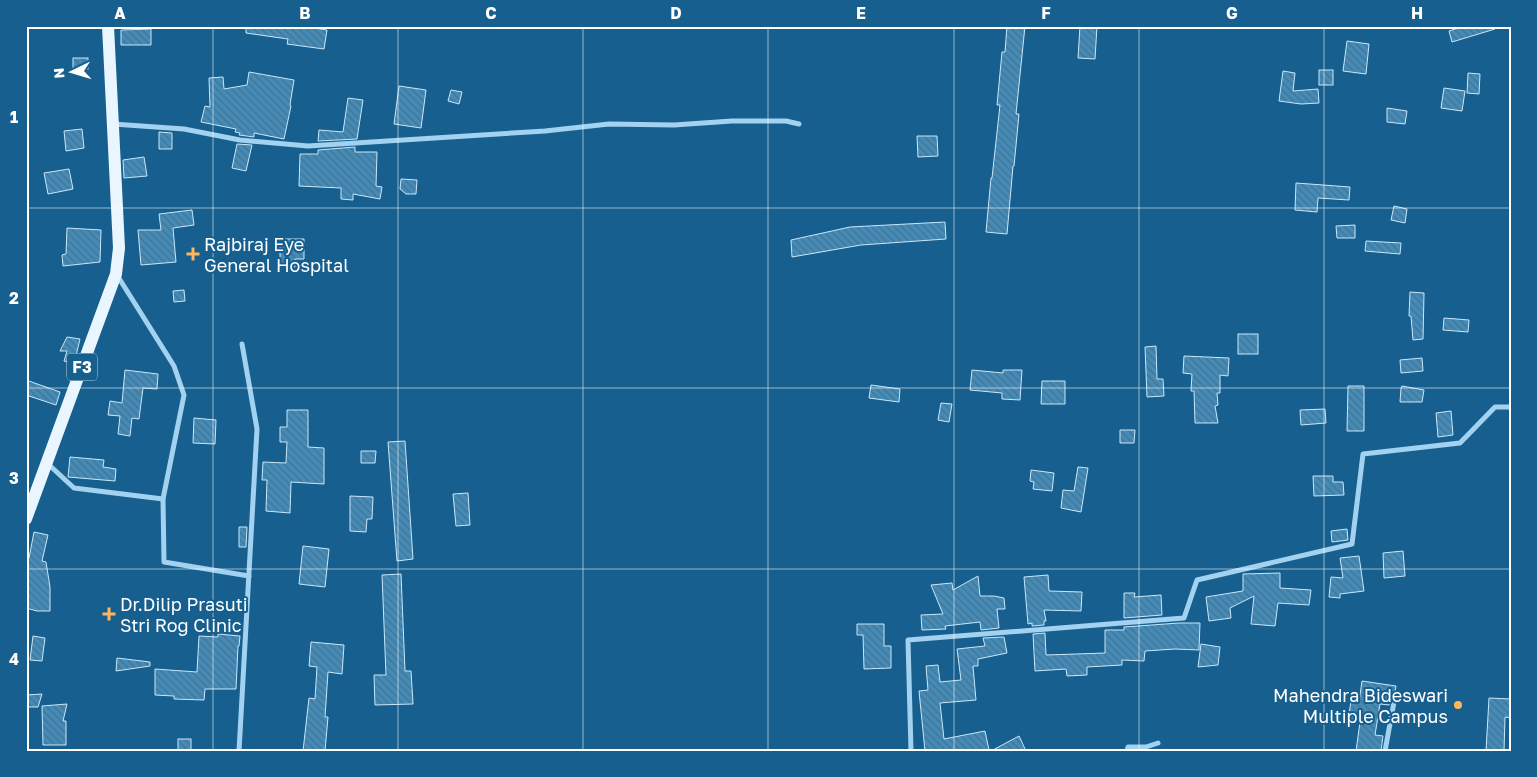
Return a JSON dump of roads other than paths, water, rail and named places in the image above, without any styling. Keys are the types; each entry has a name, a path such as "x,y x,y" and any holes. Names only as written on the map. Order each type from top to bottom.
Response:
{"main road":[{"name":"F3","path":"26,519 116,274 120,248 108,26"}],"street":[{"path":"112,124 184,129 240,140 308,146 546,131 609,124 674,125 732,121 786,121 798,124"},
{"path":"116,274 174,366 184,395 163,499 164,562 249,576"},
{"path":"239,751 257,429 242,344"},
{"path":"912,751 908,640 1184,618 1197,580 1352,544 1363,454 1460,443 1495,407 1511,408"},
{"path":"47,463 74,488 163,499"},
{"path":"1385,751 1394,702"},
{"path":"1126,751 1128,747 1146,747 1158,743"}],"place":[{"name":"Rajbiraj Eye General Hospital","path":"193,254"},
{"name":"Dr.Dilip Prasuti Stri Rog Clinic","path":"109,614"},
{"name":"Mahendra Bideswari Multiple Campus","path":"1458,705"}]}
